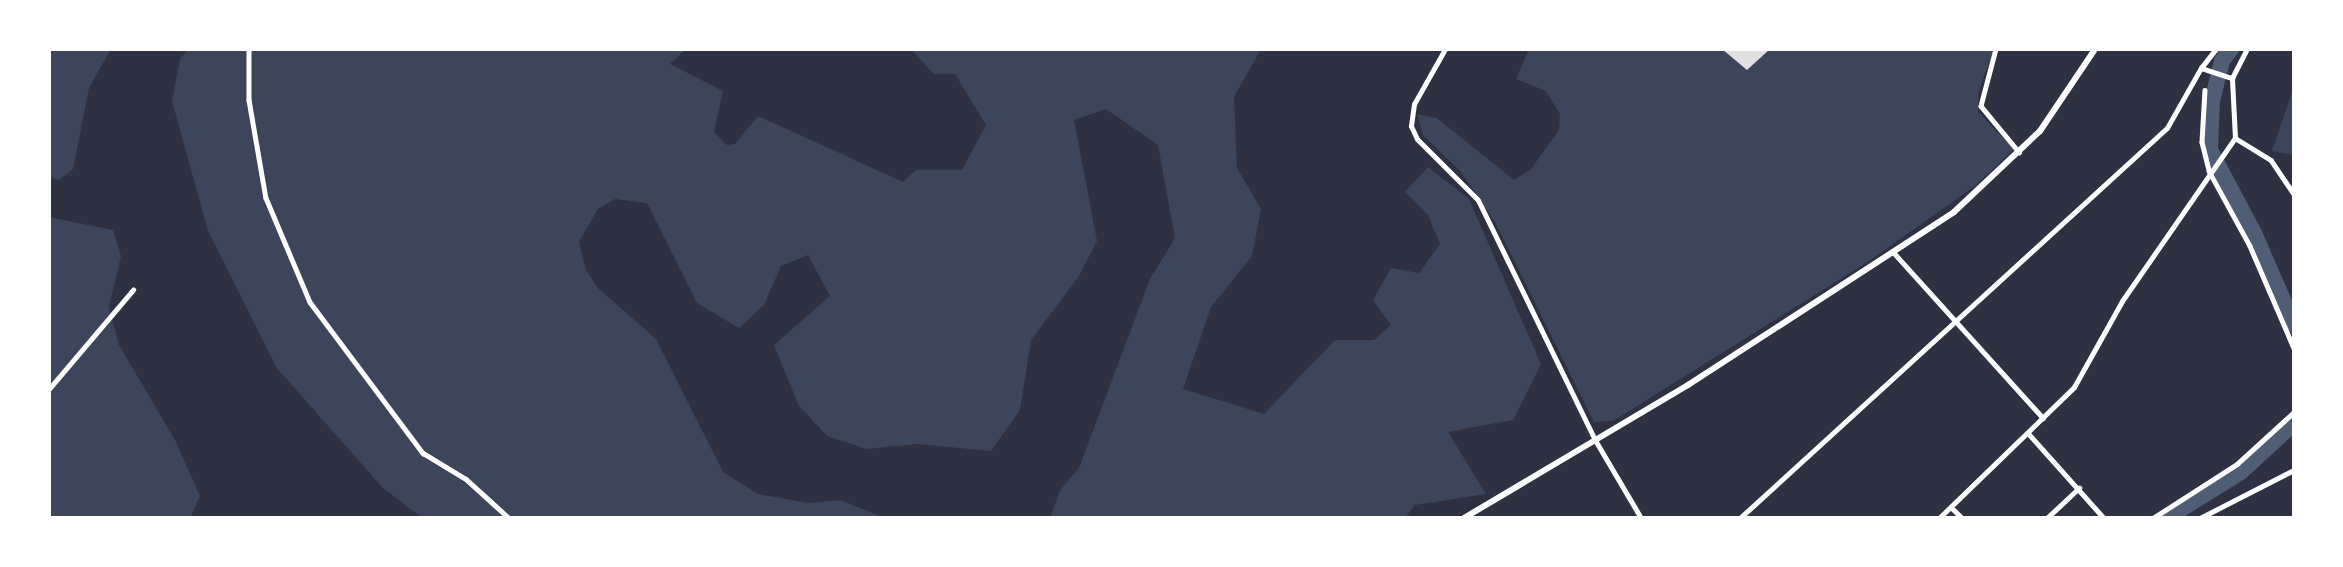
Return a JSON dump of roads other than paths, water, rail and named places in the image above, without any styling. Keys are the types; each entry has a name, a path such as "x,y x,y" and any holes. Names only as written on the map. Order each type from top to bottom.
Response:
{"main road":[{"path":"1464,518 1895,254 1954,212 2019,152 2067,95 2095,49"}],"street":[{"path":"249,49 248,100 266,198 310,302 423,453 466,478 509,518"},
{"path":"1445,49 1414,103 1411,126 1417,139 1478,200 1595,440 1640,518"},
{"path":"1996,49 1980,106 2019,152"},
{"path":"1740,518 2167,128 2216,49"},
{"path":"1939,518 2074,387 2122,301 2235,138 2232,78 2247,49"},
{"path":"2203,69 2232,78"},
{"path":"2205,90 2202,142 2212,172 2250,246 2294,348"},
{"path":"2235,138 2270,160 2294,194"},
{"path":"1895,254 2043,418"},
{"path":"49,388 133,290"},
{"path":"2152,518 2237,464 2294,412"},
{"path":"2028,433 2104,518"},
{"path":"2200,518 2294,470"},
{"path":"2047,518 2079,488"},
{"path":"1951,507 1962,518"}],"waterway":[{"path":"2231,49 2222,61 2212,101 2210,150 2254,233 2294,325"},
{"path":"2167,518 2241,472 2294,423"}]}
